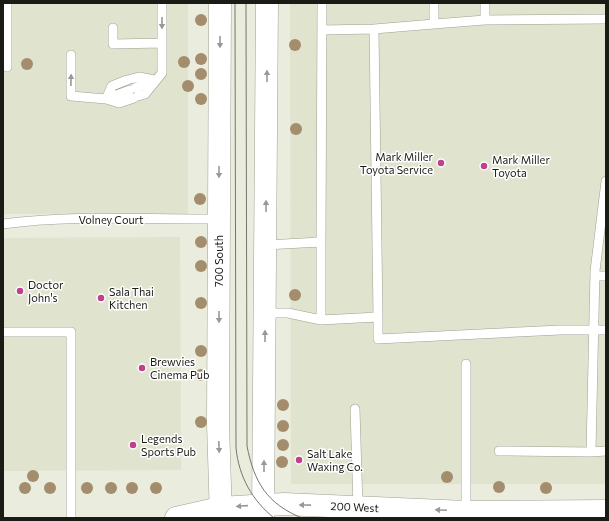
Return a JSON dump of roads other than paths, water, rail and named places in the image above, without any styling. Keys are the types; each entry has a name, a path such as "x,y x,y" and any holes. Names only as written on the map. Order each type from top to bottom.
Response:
{"street":[{"name":"700 South","path":"220,3 218,424 221,513"},
{"path":"263,511 267,3"},
{"name":"200 West","path":"176,518 221,513 358,507 466,512 606,511"}],"lane":[{"path":"7,3 7,67"},
{"path":"71,55 71,96 106,99 119,103 162,73 162,3"},
{"path":"322,3 322,320"},
{"path":"434,3 434,24"},
{"path":"485,3 485,20"},
{"path":"322,30 374,29 485,20 606,19"},
{"path":"113,28 113,44 162,43"},
{"path":"374,29 378,339 606,330"},
{"path":"106,99 112,86 139,77 154,80"},
{"path":"591,452 595,276 606,181"},
{"name":"Volney Court","path":"3,224 99,219 219,220"},
{"path":"265,245 321,242"},
{"path":"595,276 606,276"},
{"path":"265,313 288,313 322,320 378,317"},
{"path":"3,332 71,332 71,518"},
{"path":"466,364 466,512"},
{"path":"355,409 358,507"},
{"path":"499,451 606,451"}],"tram line":[{"path":"235,3 236,448 240,469 248,487 259,504 274,518"},
{"path":"246,3 247,446 258,481 264,490 271,499 280,506 302,518"}],"place":[{"name":"Mark Miller Toyota Service","path":"441,163"},
{"name":"Mark Miller Toyota","path":"484,166"},
{"name":"Doctor John's","path":"20,291"},
{"name":"Sala Thai Kitchen","path":"101,298"},
{"name":"Brewvies Cinema Pub","path":"142,368"},
{"name":"Legends Sports Pub","path":"133,445"},
{"name":"Salt Lake Waxing Co.","path":"299,460"}]}
